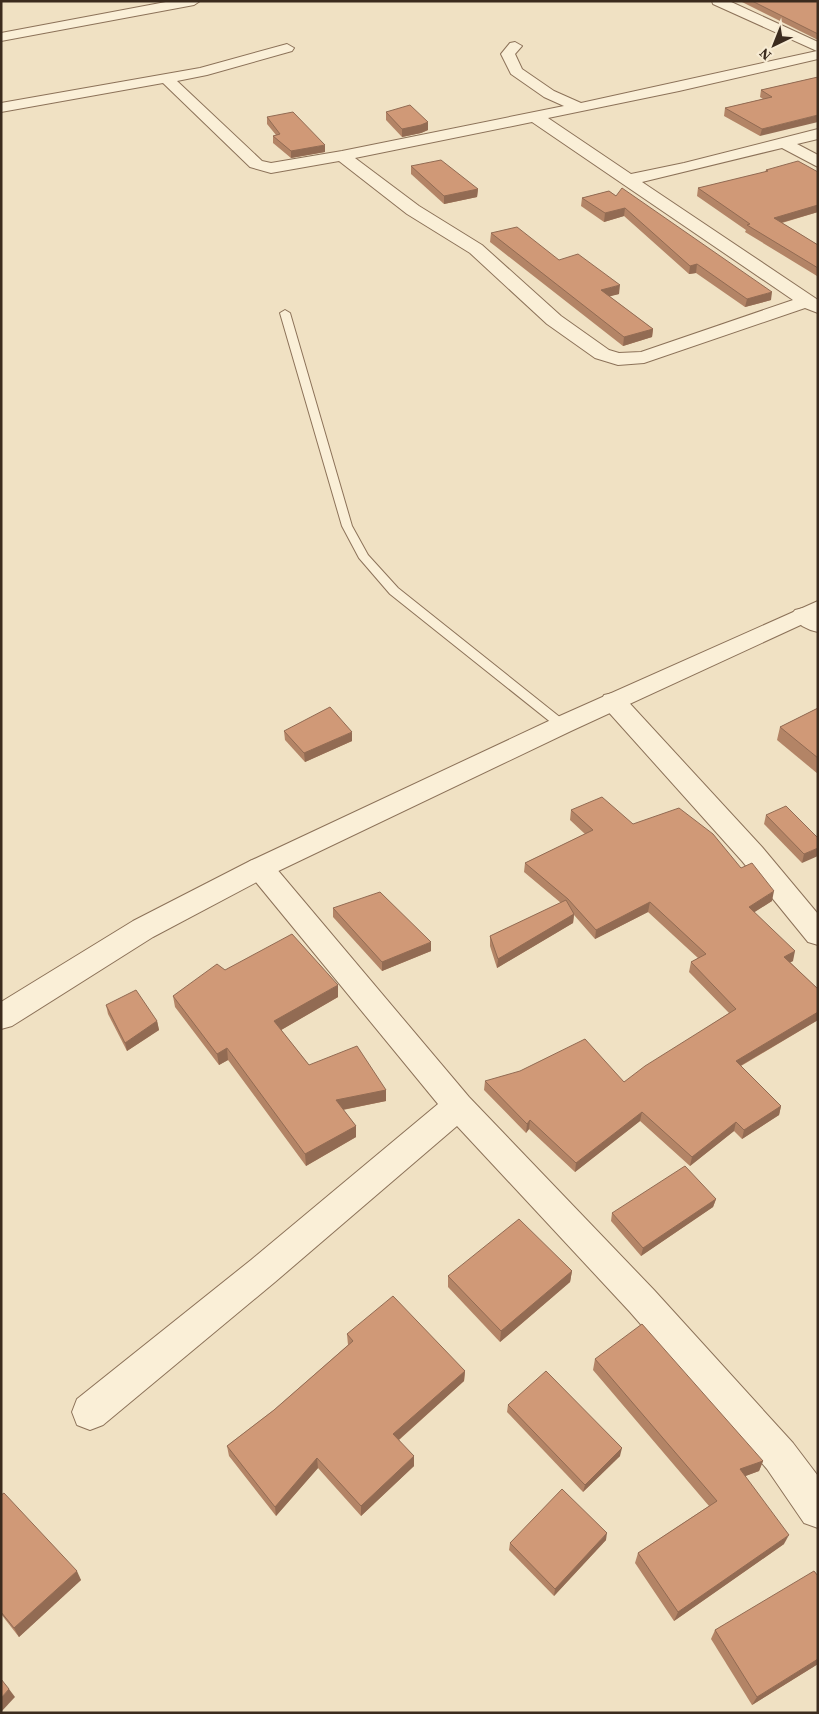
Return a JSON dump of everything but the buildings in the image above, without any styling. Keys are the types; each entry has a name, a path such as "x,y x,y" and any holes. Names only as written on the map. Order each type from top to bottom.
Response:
{"street":[{"path":"1,38 194,1"},
{"path":"718,1 818,47"},
{"path":"515,46 508,54 516,71 549,94 581,108"},
{"path":"1,108 202,72 287,48"},
{"path":"167,79 256,164 263,168 342,156 581,108 698,83 818,54"},
{"path":"534,116 812,304"},
{"path":"627,180 686,168 818,134"},
{"path":"784,143 818,162"},
{"path":"342,156 412,210 476,249 554,320 602,354 618,359 630,360 644,357 812,304"},
{"path":"1,1017 143,929 260,868 613,701 813,616"},
{"path":"613,701 752,854 818,934"},
{"path":"260,868 458,1106 649,1308 780,1456 818,1509"},
{"path":"90,1412 255,1277 458,1106"}],"lane":[{"path":"285,313 347,526 363,556 394,591 562,725"}]}
